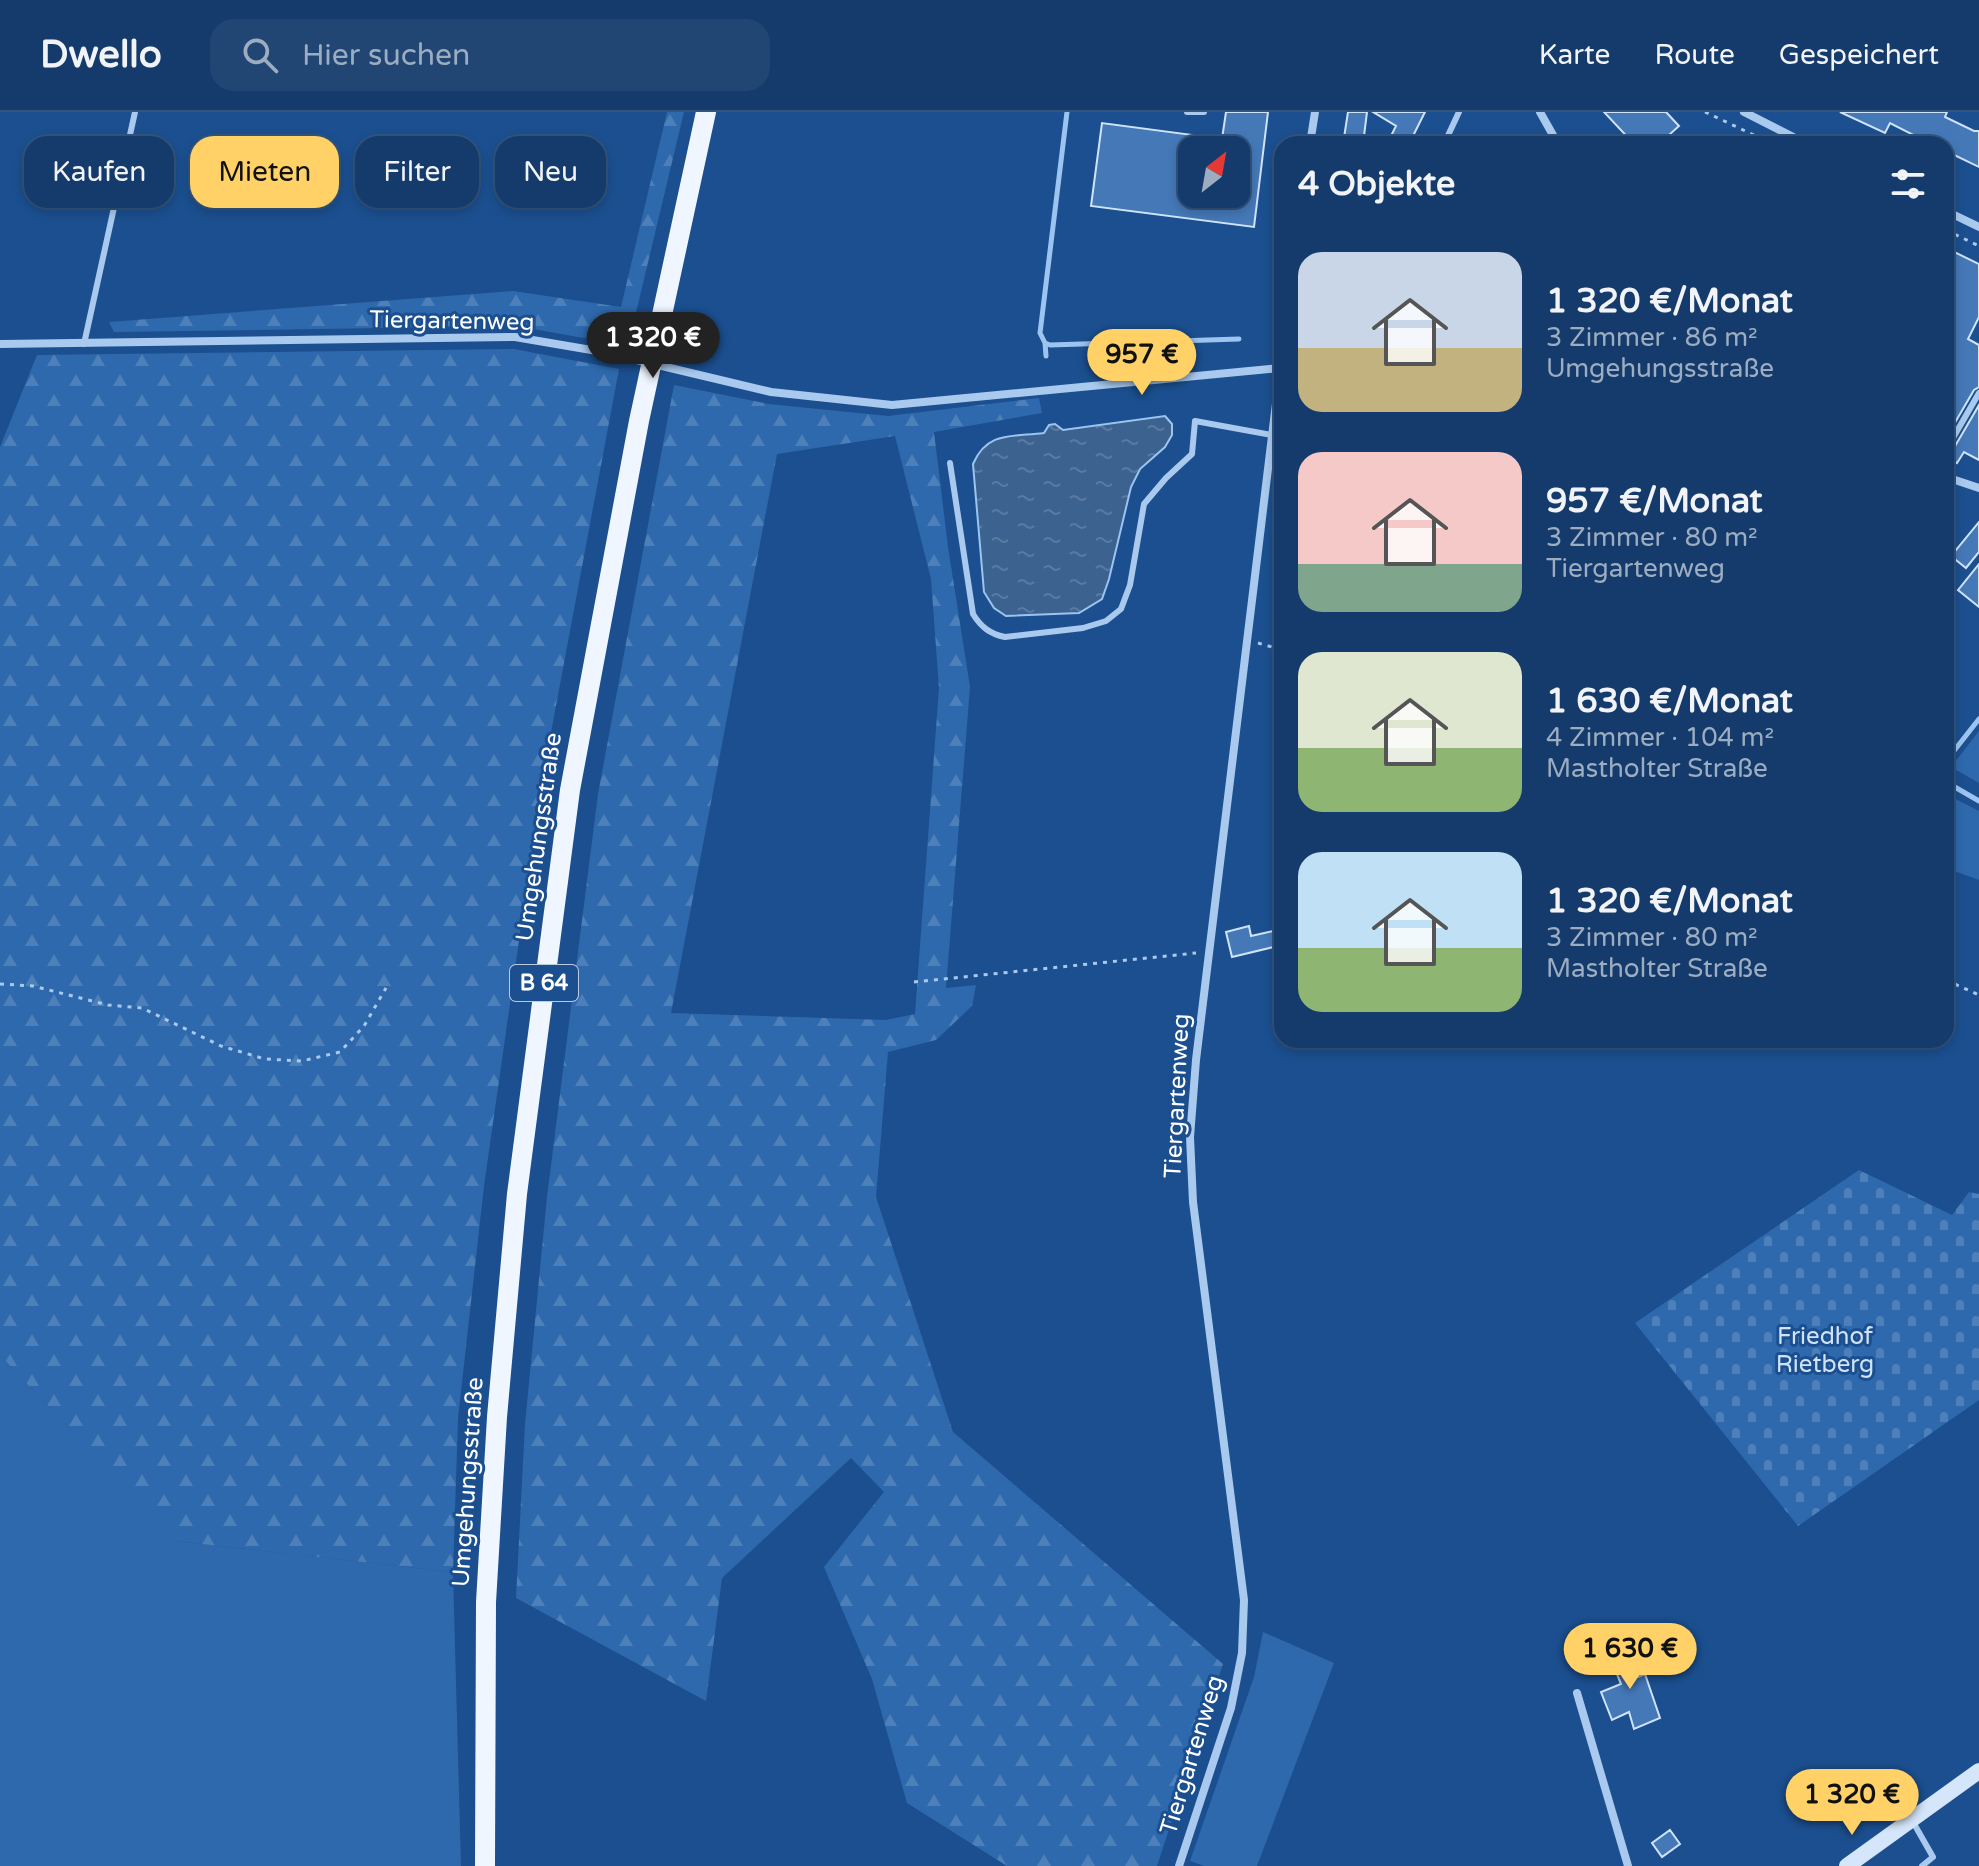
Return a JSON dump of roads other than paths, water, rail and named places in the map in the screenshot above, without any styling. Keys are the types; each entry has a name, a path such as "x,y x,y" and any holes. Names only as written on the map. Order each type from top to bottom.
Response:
{"main road":[{"name":"Umgehungsstraße","path":"485,1866 486,1602 497,1417 517,1194 570,790 639,421 706,112"}],"street":[{"path":"1311,136 1315,112"},
{"path":"1540,112 1554,136"},
{"path":"1744,112 1791,136"},
{"path":"1954,215 1979,227"},
{"name":"Tiergartenweg","path":"0,344 515,337 603,352 771,392 892,405 1274,369"},
{"name":"Tiergartenweg","path":"1179,1866 1231,1708 1242,1653 1244,1600 1193,1202 1190,1137 1208,952 1274,418"},
{"path":"1954,480 1979,488"},
{"path":"1577,1693 1628,1866"},
{"path":"1847,1866 1979,1771"}],"lane":[{"path":"84,344 135,112"},
{"path":"1187,112 1204,112"},
{"path":"1448,136 1459,112"},
{"path":"1954,436 1979,393"},
{"path":"950,463 973,614 978,623 993,634 1005,637 1083,628 1106,621 1121,609 1130,585 1144,504 1192,454 1195,421 1272,435"},
{"path":"1911,1819 1933,1857 1922,1866"}],"water":[{"path":"1165,416 1172,424 1172,435 1165,447 1140,469 1131,487 1102,599 1079,613 1006,616 994,608 984,592 973,464 979,453 993,441 1044,433 1049,425 1055,424 1063,430"}],"waterway":[{"path":"1067,112 1040,333 1045,343 1239,339"},
{"path":"1045,343 1046,356"},
{"path":"1954,751 1979,719"},
{"path":"1954,787 1979,801"}],"park label":[{"name":"Friedhof Rietberg","path":"1825,1350"}]}
